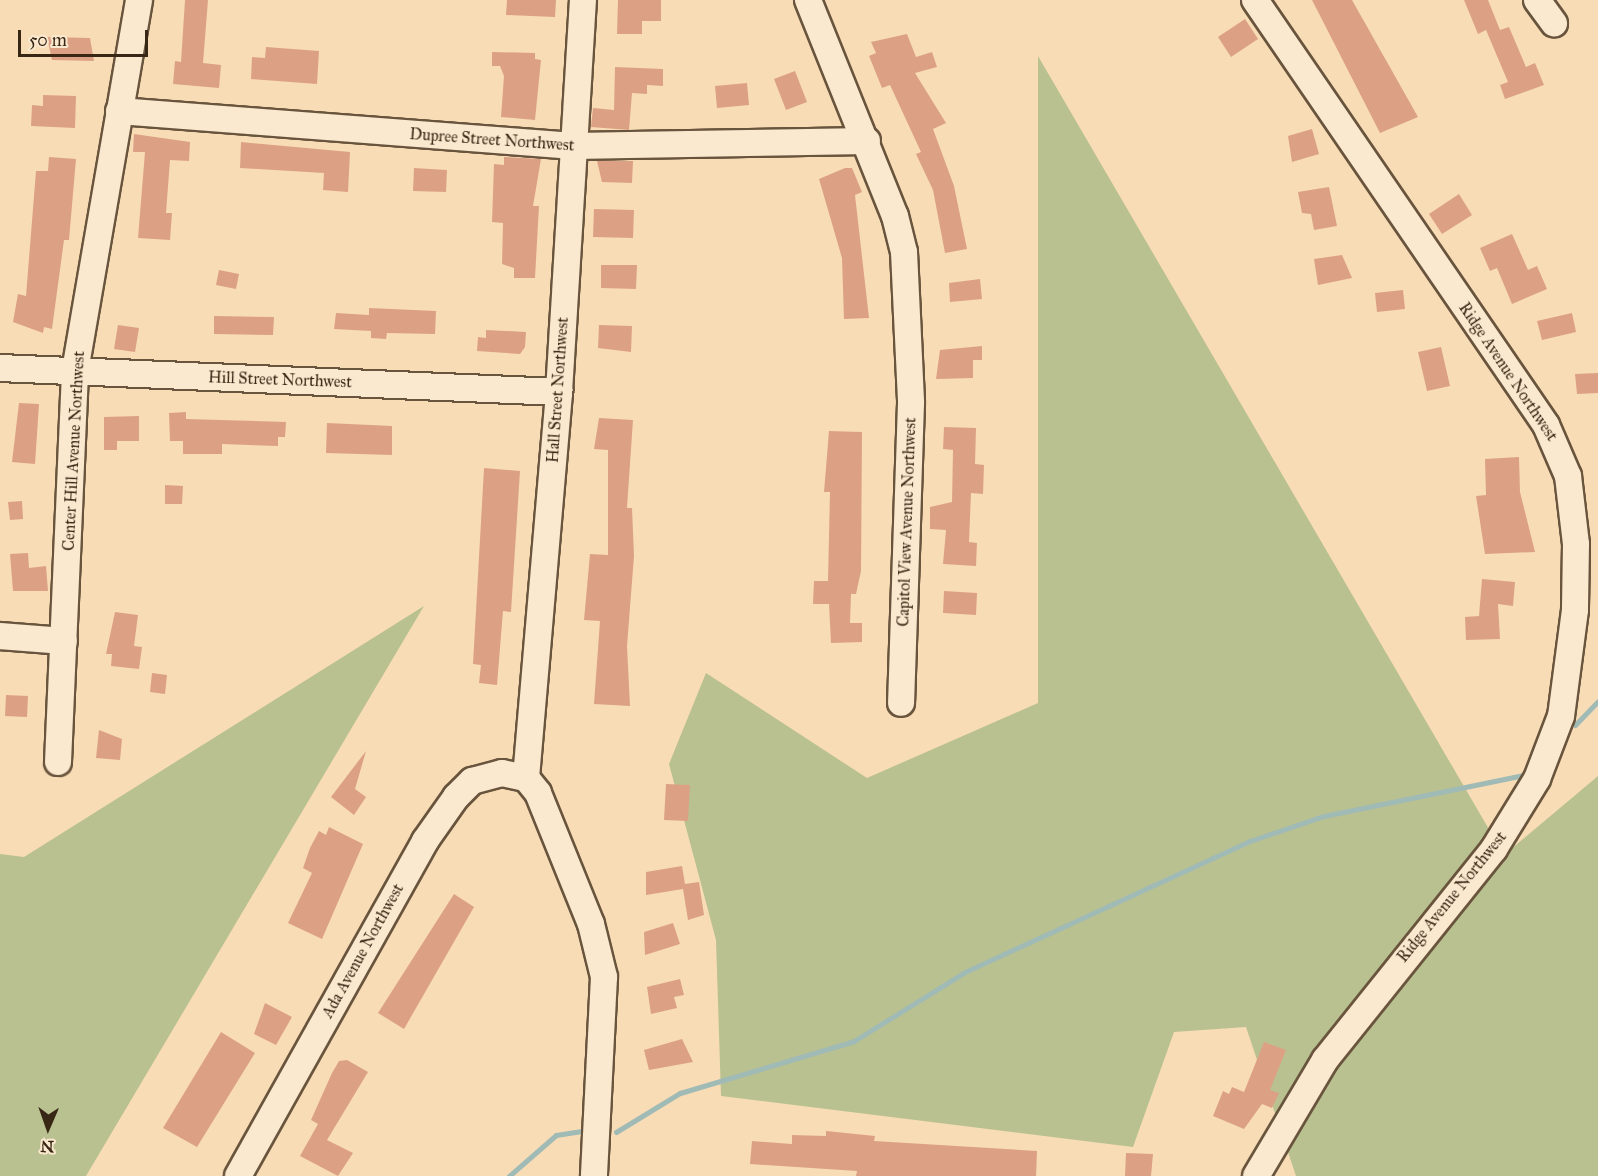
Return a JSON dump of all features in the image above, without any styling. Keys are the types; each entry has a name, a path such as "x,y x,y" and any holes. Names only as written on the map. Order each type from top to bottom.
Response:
{"street":[{"name":"Center Hill Avenue Northwest","path":"58,762 75,371 139,0"},
{"name":"Hall Street Northwest","path":"526,778 559,392 583,0"},
{"name":"Capitol View Avenue Northwest","path":"808,0 867,141 904,252 911,403 902,703"},
{"name":"Ridge Avenue Northwest","path":"1255,0 1546,425 1568,476 1576,544 1575,610 1561,716 1537,779 1494,849 1324,1060 1257,1176"},
{"path":"1537,0 1554,23"},
{"name":"Dupree Street Northwest","path":"119,111 574,146 867,141"},
{"name":"Hill Street Northwest","path":"0,368 559,392"},
{"path":"0,636 64,640"},
{"name":"Ada Avenue Northwest","path":"238,1176 413,861 456,797 472,781 502,773 526,778"},
{"path":"526,778 538,793 591,924 604,977 594,1176"}],"green space":[{"path":"1038,56 1504,855 1598,776 1598,1176 1296,1176 1246,1027 1174,1032 1133,1147 721,1096 716,940 669,764 706,673 867,778 1038,703"},
{"path":"424,606 86,1176 0,1176 0,854 24,857"}],"building":[{"path":"185,0 208,0 203,63 221,65 219,88 173,84 175,61 181,62"},
{"path":"507,0 556,0 555,17 506,15"},
{"path":"618,0 661,0 661,21 642,21 642,34 617,34"},
{"path":"1312,0 1352,0 1418,117 1380,133"},
{"path":"1464,0 1488,0 1500,30 1509,27 1526,67 1535,63 1544,85 1505,99 1500,85 1508,82 1486,30 1478,34"},
{"path":"1245,19 1258,39 1231,57 1218,37"},
{"path":"907,34 916,57 932,52 937,67 915,73 946,123 933,129 954,186 967,249 945,253 933,190 916,154 921,152 890,85 882,88 869,56 876,53 871,42"},
{"path":"47,37 90,38 94,61 52,60"},
{"path":"266,47 319,51 317,84 251,79 252,57 265,58"},
{"path":"492,52 535,53 535,59 541,60 535,120 501,117 504,76 500,66 492,66"},
{"path":"615,67 663,69 663,86 647,85 647,94 632,93 629,130 591,127 593,108 614,110"},
{"path":"795,71 807,102 786,110 774,79"},
{"path":"747,83 749,105 717,108 715,86"},
{"path":"43,95 76,96 75,128 31,126 32,105 43,106"},
{"path":"1312,129 1319,154 1292,162 1288,136"},
{"path":"134,134 190,142 189,161 170,160 166,213 172,213 170,240 138,238 145,152 133,152"},
{"path":"241,142 350,152 348,192 323,190 324,173 240,168"},
{"path":"49,157 76,159 69,240 64,240 52,329 44,327 43,333 13,322 18,294 26,296 36,171 48,171"},
{"path":"504,157 541,159 533,206 539,206 535,278 514,278 514,268 502,264 503,223 492,222 494,164 504,165"},
{"path":"597,161 633,161 632,183 602,182"},
{"path":"414,168 447,170 446,192 413,191"},
{"path":"845,168 852,168 862,192 855,195 869,318 844,319 842,258 819,179"},
{"path":"1329,187 1337,226 1314,230 1311,214 1302,213 1298,192"},
{"path":"1459,194 1472,215 1442,234 1429,214"},
{"path":"594,209 634,210 633,238 593,237"},
{"path":"1512,234 1528,270 1537,266 1547,289 1512,304 1497,268 1490,271 1480,248"},
{"path":"1342,255 1352,278 1318,285 1314,259"},
{"path":"601,265 637,265 636,289 601,288"},
{"path":"219,270 239,274 236,289 216,285"},
{"path":"980,279 982,299 950,302 949,283"},
{"path":"1403,290 1405,309 1377,312 1375,293"},
{"path":"369,308 436,311 435,334 387,333 386,339 371,338 371,331 334,329 336,313 369,315"},
{"path":"1572,313 1576,332 1542,340 1537,321"},
{"path":"214,316 274,317 273,335 214,334"},
{"path":"118,325 139,328 135,352 114,349"},
{"path":"599,325 632,326 631,352 598,348"},
{"path":"486,330 526,332 525,347 520,354 477,351 478,337 486,338"},
{"path":"982,346 982,360 973,360 973,378 936,379 940,350"},
{"path":"1441,347 1450,386 1427,391 1418,352"},
{"path":"1598,373 1598,393 1577,394 1575,374"},
{"path":"19,403 39,404 35,464 12,462"},
{"path":"186,412 186,419 286,422 285,437 278,437 278,446 222,444 222,454 183,454 183,441 170,441 169,413"},
{"path":"139,416 139,441 117,441 117,450 104,450 104,417"},
{"path":"599,418 633,420 627,508 632,508 634,556 627,646 630,706 594,704 600,621 584,620 590,554 608,555 608,450 594,449"},
{"path":"327,423 392,426 392,455 326,453"},
{"path":"944,427 976,428 975,464 984,465 983,494 971,493 969,542 977,543 976,566 943,564 946,530 930,529 930,507 952,502 953,450 943,449"},
{"path":"829,431 862,432 861,571 856,594 851,594 850,623 862,623 862,642 831,643 829,604 813,604 814,581 828,581 830,492 824,492"},
{"path":"1519,457 1520,492 1535,552 1485,554 1476,496 1486,495 1485,459"},
{"path":"484,468 520,471 511,612 503,611 497,685 479,683 481,665 473,664"},
{"path":"165,485 183,486 182,504 165,504"},
{"path":"22,501 23,519 10,520 8,502"},
{"path":"28,553 29,568 46,566 48,591 13,591 10,554"},
{"path":"1482,579 1515,582 1513,606 1498,604 1500,639 1466,640 1465,617 1479,616"},
{"path":"944,591 977,593 976,615 943,613"},
{"path":"115,612 138,615 134,646 142,647 139,669 111,666 112,654 106,654"},
{"path":"152,673 167,675 165,694 150,692"},
{"path":"6,695 28,696 27,717 5,716"},
{"path":"99,730 122,739 120,760 96,758"},
{"path":"366,751 355,789 366,797 354,815 331,797"},
{"path":"666,784 690,785 688,821 664,820"},
{"path":"329,827 363,844 322,939 288,923 312,873 303,868 310,848 319,831 326,835"},
{"path":"682,866 685,884 699,882 704,915 688,920 683,889 646,895 646,872"},
{"path":"454,894 474,907 404,1029 378,1013"},
{"path":"673,923 680,944 645,955 644,932"},
{"path":"680,979 684,995 674,997 677,1008 651,1014 647,987"},
{"path":"265,1003 292,1017 276,1045 254,1034"},
{"path":"221,1032 255,1053 197,1147 163,1128"},
{"path":"682,1039 693,1062 649,1070 644,1050"},
{"path":"1264,1042 1286,1050 1270,1090 1279,1093 1272,1108 1262,1104 1244,1129 1213,1116 1223,1091 1229,1094 1232,1087 1244,1092"},
{"path":"347,1060 368,1072 327,1140 353,1153 338,1176 300,1156 318,1124 311,1120 332,1073 339,1061"},
{"path":"826,1131 875,1136 874,1141 1037,1151 1036,1176 856,1176 857,1171 750,1164 752,1141 792,1144 792,1135 826,1136"},
{"path":"1126,1153 1153,1154 1151,1176 1125,1176"}],"waterway":[{"path":"1575,725 1598,701"},
{"path":"616,1132 680,1093 854,1041 965,972 1250,841 1324,816 1528,774"},
{"path":"509,1176 556,1135 582,1131"}]}
